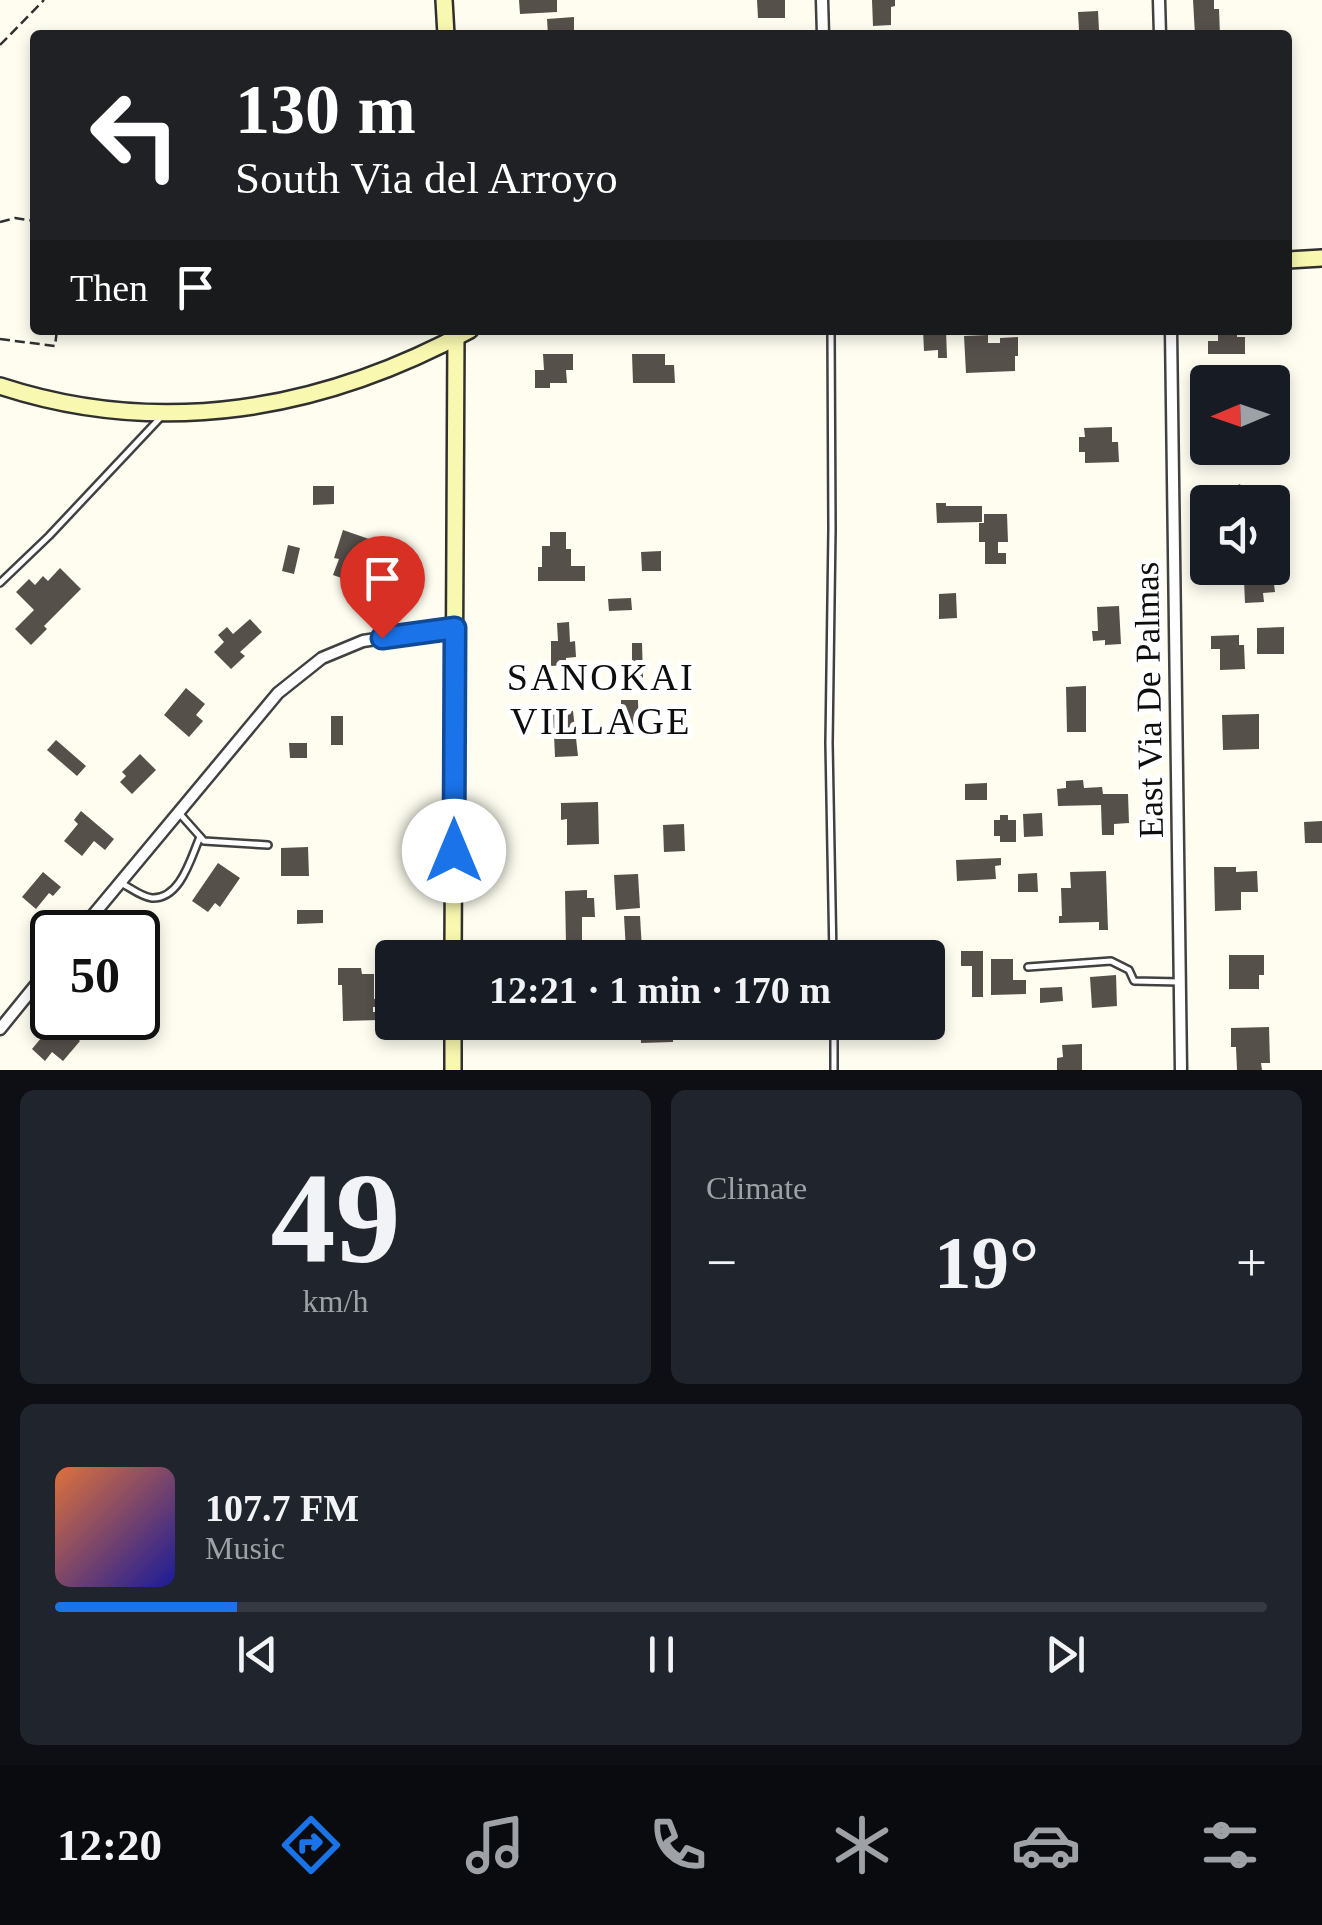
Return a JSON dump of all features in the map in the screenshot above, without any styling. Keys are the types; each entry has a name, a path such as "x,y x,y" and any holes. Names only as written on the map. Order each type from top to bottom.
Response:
{"main road":[{"path":"444,0 446,30"},
{"path":"1292,260 1322,258"},
{"path":"0,386 63,404 117,412 210,412 319,393 427,354 458,335"},
{"path":"453,940 461,335"},
{"path":"453,1040 453,1070"}],"street":[{"path":"822,0 823,30"},
{"path":"1159,0 1160,30"},
{"name":"East Via De Palmas","path":"1170,335 1181,1070"},
{"path":"97,910 278,693 322,658 364,641 455,628"},
{"path":"0,1028 30,992"}],"lane":[{"path":"831,335 829,743 833,940"},
{"path":"0,583 163,414"},
{"path":"178,812 204,841 268,845"},
{"path":"120,883 148,898 164,896 184,877 200,836"},
{"path":"1028,966 1112,960 1128,970 1134,981 1180,982"},
{"path":"834,1040 834,1070"}],"path":[{"path":"0,45 44,0"},
{"path":"0,222 30,220"},
{"path":"0,339 55,346 57,335"}],"building":[{"path":"519,0 557,0 557,12 520,14"},
{"path":"757,0 785,0 785,18 758,18"},
{"path":"872,0 895,0 891,25 873,26"},
{"path":"1193,0 1214,0 1214,9 1219,9 1220,30 1195,30"},
{"path":"1098,11 1099,30 1079,30 1078,12"},
{"path":"574,17 574,30 548,30 547,19"},
{"path":"923,335 946,335 947,358 938,358 938,350 924,351"},
{"path":"988,335 988,343 1018,337 1015,371 966,373 964,336"},
{"path":"1218,335 1245,337 1245,354 1208,354 1208,341 1218,341"},
{"path":"543,354 573,354 573,370 566,370 567,383 535,388 535,370 544,370"},
{"path":"632,354 665,354 665,365 674,365 675,383 633,383"},
{"path":"1112,427 1119,462 1085,463 1085,452 1079,452 1079,437 1085,437 1084,428"},
{"path":"313,486 334,486 334,504 313,505"},
{"path":"936,503 982,506 982,522 937,523"},
{"path":"984,514 1007,514 1008,542 998,542 998,553 1006,553 1006,564 985,564 985,542 979,542 979,523 984,523"},
{"path":"343,530 369,539 350,581 333,575"},
{"path":"550,532 566,532 571,566 585,566 585,581 538,581 542,546 550,546"},
{"path":"288,545 300,548 294,574 282,571"},
{"path":"661,551 661,571 642,571 641,552"},
{"path":"60,568 81,589 31,645 15,629 34,610 16,592 29,579 35,585 43,576 48,581"},
{"path":"1244,585 1274,585 1275,592 1263,593 1264,602 1245,603"},
{"path":"956,593 957,618 939,619 939,594"},
{"path":"631,598 632,610 609,611 608,599"},
{"path":"1119,606 1121,644 1093,641 1092,631 1098,631 1097,607"},
{"path":"250,619 262,632 240,652 245,656 231,669 214,652 224,642 218,635 227,627 233,634"},
{"path":"569,622 576,657 566,658 566,665 551,666 551,641 558,641 557,623"},
{"path":"1284,627 1284,654 1257,654 1257,628"},
{"path":"1239,635 1239,645 1244,645 1245,669 1220,670 1220,649 1211,649 1211,636"},
{"path":"632,643 642,643 643,678 632,678"},
{"path":"1086,686 1086,732 1067,732 1066,687"},
{"path":"186,688 205,704 196,715 203,721 189,737 164,715"},
{"path":"621,700 638,700 639,733 621,733"},
{"path":"573,711 578,756 555,757 553,712"},
{"path":"1259,714 1259,749 1223,750 1222,715"},
{"path":"331,716 343,716 343,745 331,745"},
{"path":"56,740 86,766 77,776 47,750"},
{"path":"289,743 307,743 307,758 290,758"},
{"path":"140,754 156,770 132,794 120,782 126,776 122,772"},
{"path":"1083,780 1084,788 1102,787 1103,794 1128,794 1129,823 1114,824 1114,835 1102,835 1101,805 1058,806 1057,789 1066,788 1066,781"},
{"path":"987,783 987,800 965,800 965,784"},
{"path":"598,802 599,844 567,845 567,819 561,820 561,803"},
{"path":"81,811 114,839 105,850 94,841 82,856 64,841 78,824 74,820"},
{"path":"1042,813 1043,836 1024,837 1023,814"},
{"path":"1000,815 1016,820 1016,842 1000,842 1000,836 994,836 994,820 1000,820"},
{"path":"1322,821 1322,843 1305,843 1304,822"},
{"path":"684,824 685,851 664,852 663,825"},
{"path":"308,847 309,876 281,876 281,848"},
{"path":"1001,858 1001,865 995,866 996,879 957,881 956,860"},
{"path":"218,863 240,878 220,907 215,903 208,912 192,901"},
{"path":"1214,867 1257,871 1258,892 1241,892 1241,910 1215,911"},
{"path":"1106,871 1108,930 1099,930 1099,922 1059,923 1061,888 1071,888 1070,872"},
{"path":"43,872 61,887 53,896 49,893 36,909 22,897"},
{"path":"1037,873 1038,892 1018,892 1018,874"},
{"path":"638,874 640,908 616,910 614,875"},
{"path":"587,890 587,898 594,898 595,917 582,917 582,940 566,940 565,891"},
{"path":"297,910 323,910 323,923 297,924"},
{"path":"624,916 640,916 641,940 625,940"},
{"path":"961,951 983,951 983,997 972,997 972,966 961,966"},
{"path":"1229,955 1264,955 1259,989 1229,989"},
{"path":"991,959 1013,959 1013,980 1026,980 1026,994 991,995"},
{"path":"338,968 361,968 362,974 374,974 375,1020 343,1021 342,985 338,985"},
{"path":"1116,975 1117,1006 1092,1008 1090,977"},
{"path":"1062,987 1063,1001 1040,1003 1040,988"},
{"path":"1269,1027 1270,1063 1261,1063 1262,1070 1237,1070 1231,1028"},
{"path":"39,1040 80,1041 63,1061 52,1052 45,1061 32,1049"},
{"path":"641,1040 673,1040 673,1042"},
{"path":"1082,1044 1082,1070 1057,1070 1057,1058 1063,1057 1062,1045"}],"district":[{"name":"SANOKAI VILLAGE","path":"601,699"}],"route":[{"path":"382,638 455,628 454,851"}]}
